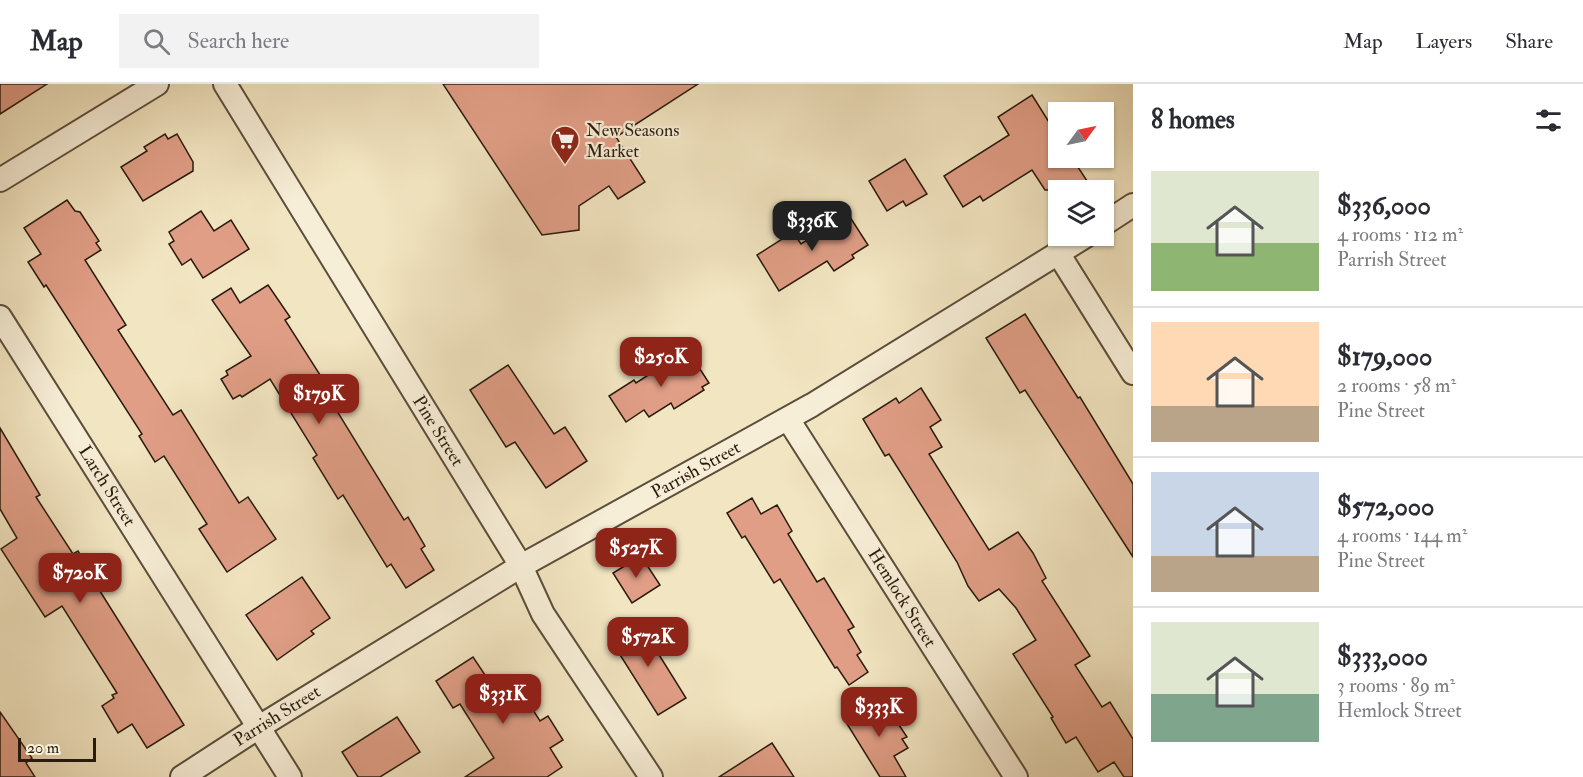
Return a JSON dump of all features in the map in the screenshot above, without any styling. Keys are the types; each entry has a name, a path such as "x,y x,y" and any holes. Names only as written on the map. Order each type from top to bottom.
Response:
{"street":[{"path":"0,180 157,84"},
{"name":"Pine Street","path":"225,84 521,566 543,614 651,777"},
{"path":"1114,217 1133,205"},
{"name":"Parrish Street","path":"182,777 258,727 521,566 788,419 1070,246"},
{"path":"1058,254 1133,372"},
{"name":"Larch Street","path":"0,317 290,777"},
{"name":"Hemlock Street","path":"788,419 1016,777"}],"building":[{"path":"0,84 47,84 0,114"},
{"name":"New Seasons Market","path":"443,84 698,84 616,137 645,182 618,199 609,186 579,206 579,230 542,235"},
{"path":"1032,95 1048,120 1048,168 1079,168 1086,180 1048,180 1048,190 1045,190 1032,170 983,201 980,196 963,207 944,176 1009,135 998,117"},
{"path":"165,134 168,139 177,134 193,162 193,171 143,201 121,167 147,151 144,147"},
{"path":"905,159 927,194 906,206 903,201 887,211 869,181"},
{"path":"67,200 75,211 80,212 99,241 96,243 101,250 85,260 126,325 118,330 173,415 181,410 239,503 248,497 276,539 227,572 199,529 207,524 164,456 155,462 139,436 142,434 46,285 44,287 28,262 41,254 24,228"},
{"path":"201,211 214,231 231,220 249,249 203,278 191,259 182,265 169,244 174,241 169,232"},
{"path":"848,214 868,245 852,255 854,258 834,271 827,261 779,291 757,255 793,232 801,244"},
{"path":"268,285 290,317 285,320 336,400 332,403 404,520 408,517 425,546 421,549 434,570 406,588 391,564 387,567 343,495 338,499 313,458 317,455 270,379 242,397 240,395 233,399 221,379 228,375 226,371 251,356 212,300 231,288 240,303"},
{"path":"1025,314 1078,398 1080,397 1133,484 1133,557 1025,390 1020,393 986,338"},
{"path":"689,352 709,383 702,387 704,390 674,409 671,403 649,417 644,410 626,422 609,396 634,380 636,383 681,354 683,356"},
{"path":"508,365 554,434 565,427 587,461 546,488 515,442 506,447 470,390"},
{"path":"921,388 941,420 930,427 942,447 929,454 989,550 1018,532 1033,553 1046,578 1042,581 1090,656 1075,665 1102,707 1110,702 1133,739 1133,777 1124,777 1114,762 1098,772 1076,737 1066,743 1051,718 1053,717 1013,654 1036,640 1016,608 999,589 979,601 889,454 885,456 863,419 896,398 899,403"},
{"path":"0,428 40,495 36,497 73,554 78,551 95,578 93,580 184,725 147,748 132,724 118,733 102,706 114,698 112,695 117,693 62,606 45,617 1,549 17,538 0,509"},
{"path":"752,498 761,514 777,505 792,531 788,534 817,582 824,578 854,627 848,630 861,652 857,655 868,672 849,685 837,667 835,668 780,579 774,583 745,536 742,538 727,513"},
{"path":"641,556 660,585 632,603 613,573"},
{"path":"302,577 330,618 311,631 314,634 277,660 246,615"},
{"path":"638,621 686,698 658,715 610,639"},
{"path":"473,657 487,678 491,676 503,694 517,685 540,721 548,716 563,740 550,748 562,767 547,777 465,777 494,758 460,704 453,708 436,681"},
{"path":"877,699 891,721 895,719 907,737 902,739 908,748 894,756 906,777 880,777 844,719"},
{"path":"0,712 32,758 26,763 35,777 0,777"},
{"path":"397,717 420,752 380,777 358,777 342,752"},
{"path":"772,743 794,777 719,777"}],"place":[{"name":"New Seasons Market","path":"565,166"}]}
